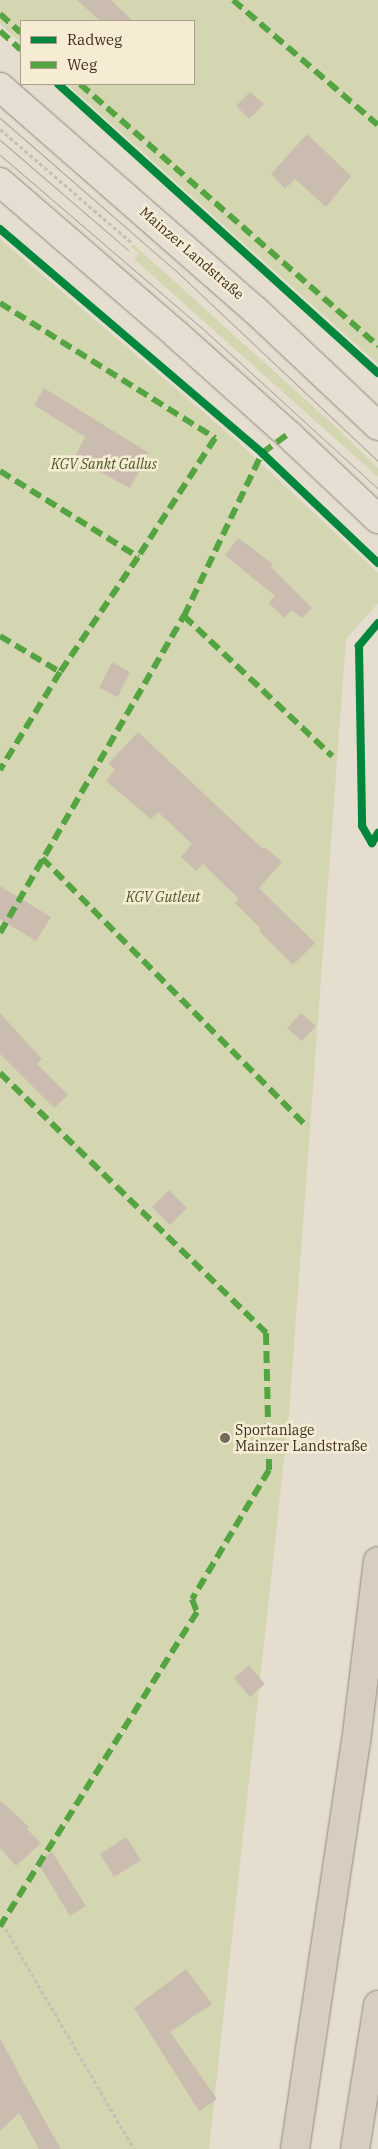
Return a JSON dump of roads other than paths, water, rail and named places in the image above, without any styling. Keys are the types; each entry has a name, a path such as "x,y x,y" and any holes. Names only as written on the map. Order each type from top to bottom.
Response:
{"highway":[{"path":"294,2149 356,1742 378,1561"},
{"path":"356,2149 378,2004"}],"main road":[{"name":"Mainzer Landstraße","path":"0,87 248,303 378,426"},
{"path":"0,182 176,334 378,519"}],"tram line":[{"path":"0,118 174,269 378,461"},
{"path":"0,140 128,250"},
{"path":"0,155 203,329 378,489"}],"place":[{"name":"Sportanlage Mainzer Landstraße","path":"225,1438"}],"park label":[{"name":"KGV Sankt Gallus","path":"104,464"},
{"name":"KGV Gutleut","path":"163,897"}]}
